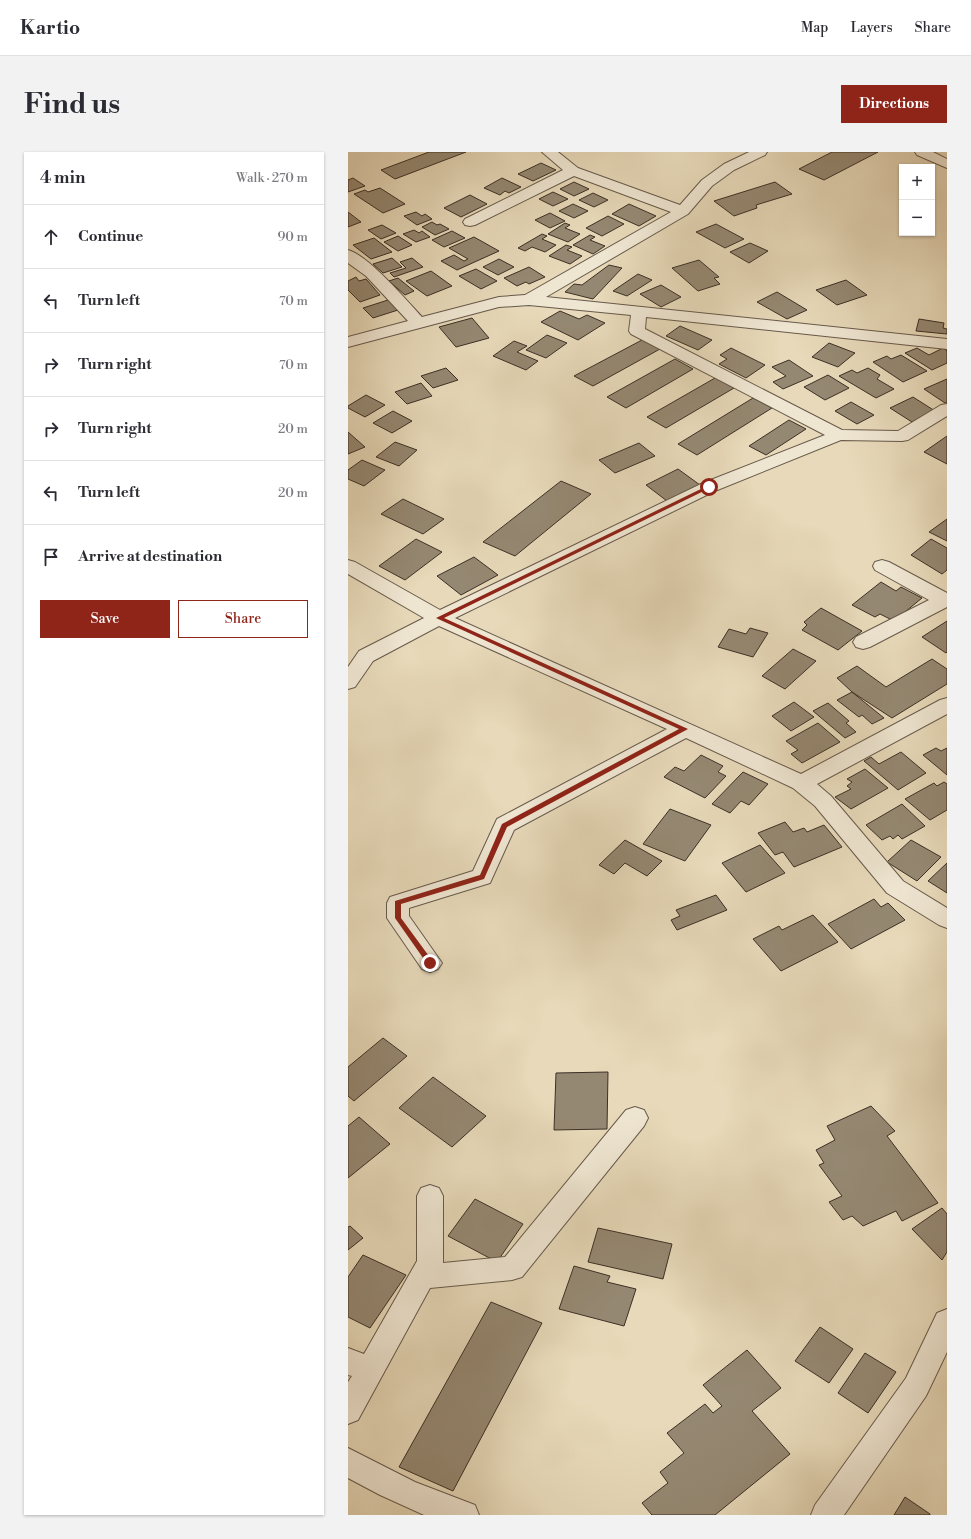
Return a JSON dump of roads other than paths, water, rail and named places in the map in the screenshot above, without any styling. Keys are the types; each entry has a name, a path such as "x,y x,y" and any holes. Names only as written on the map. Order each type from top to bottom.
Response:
{"street":[{"path":"549,152 573,171 683,211"},
{"path":"530,300 683,211 707,183 730,167 760,152"},
{"path":"922,152 947,164"},
{"path":"470,222 573,171"},
{"path":"348,255 371,273 418,322"},
{"path":"348,342 418,322 499,302 530,300 947,344"},
{"path":"640,312 637,331 839,435"},
{"path":"348,682 366,656 439,618 709,487 839,435 902,436 947,409"},
{"path":"348,566 439,618 801,783 823,801 895,887 947,918"},
{"path":"882,566 945,601"},
{"path":"863,642 945,601"},
{"path":"801,783 947,705"},
{"path":"430,963 398,918 398,903 482,877 505,825 684,729"},
{"path":"422,1278 512,1268 635,1118"},
{"path":"348,1410 358,1366 422,1278 430,1263 430,1196"},
{"path":"826,1515 916,1387 947,1322"},
{"path":"348,1462 372,1476 442,1508 464,1515"}]}
